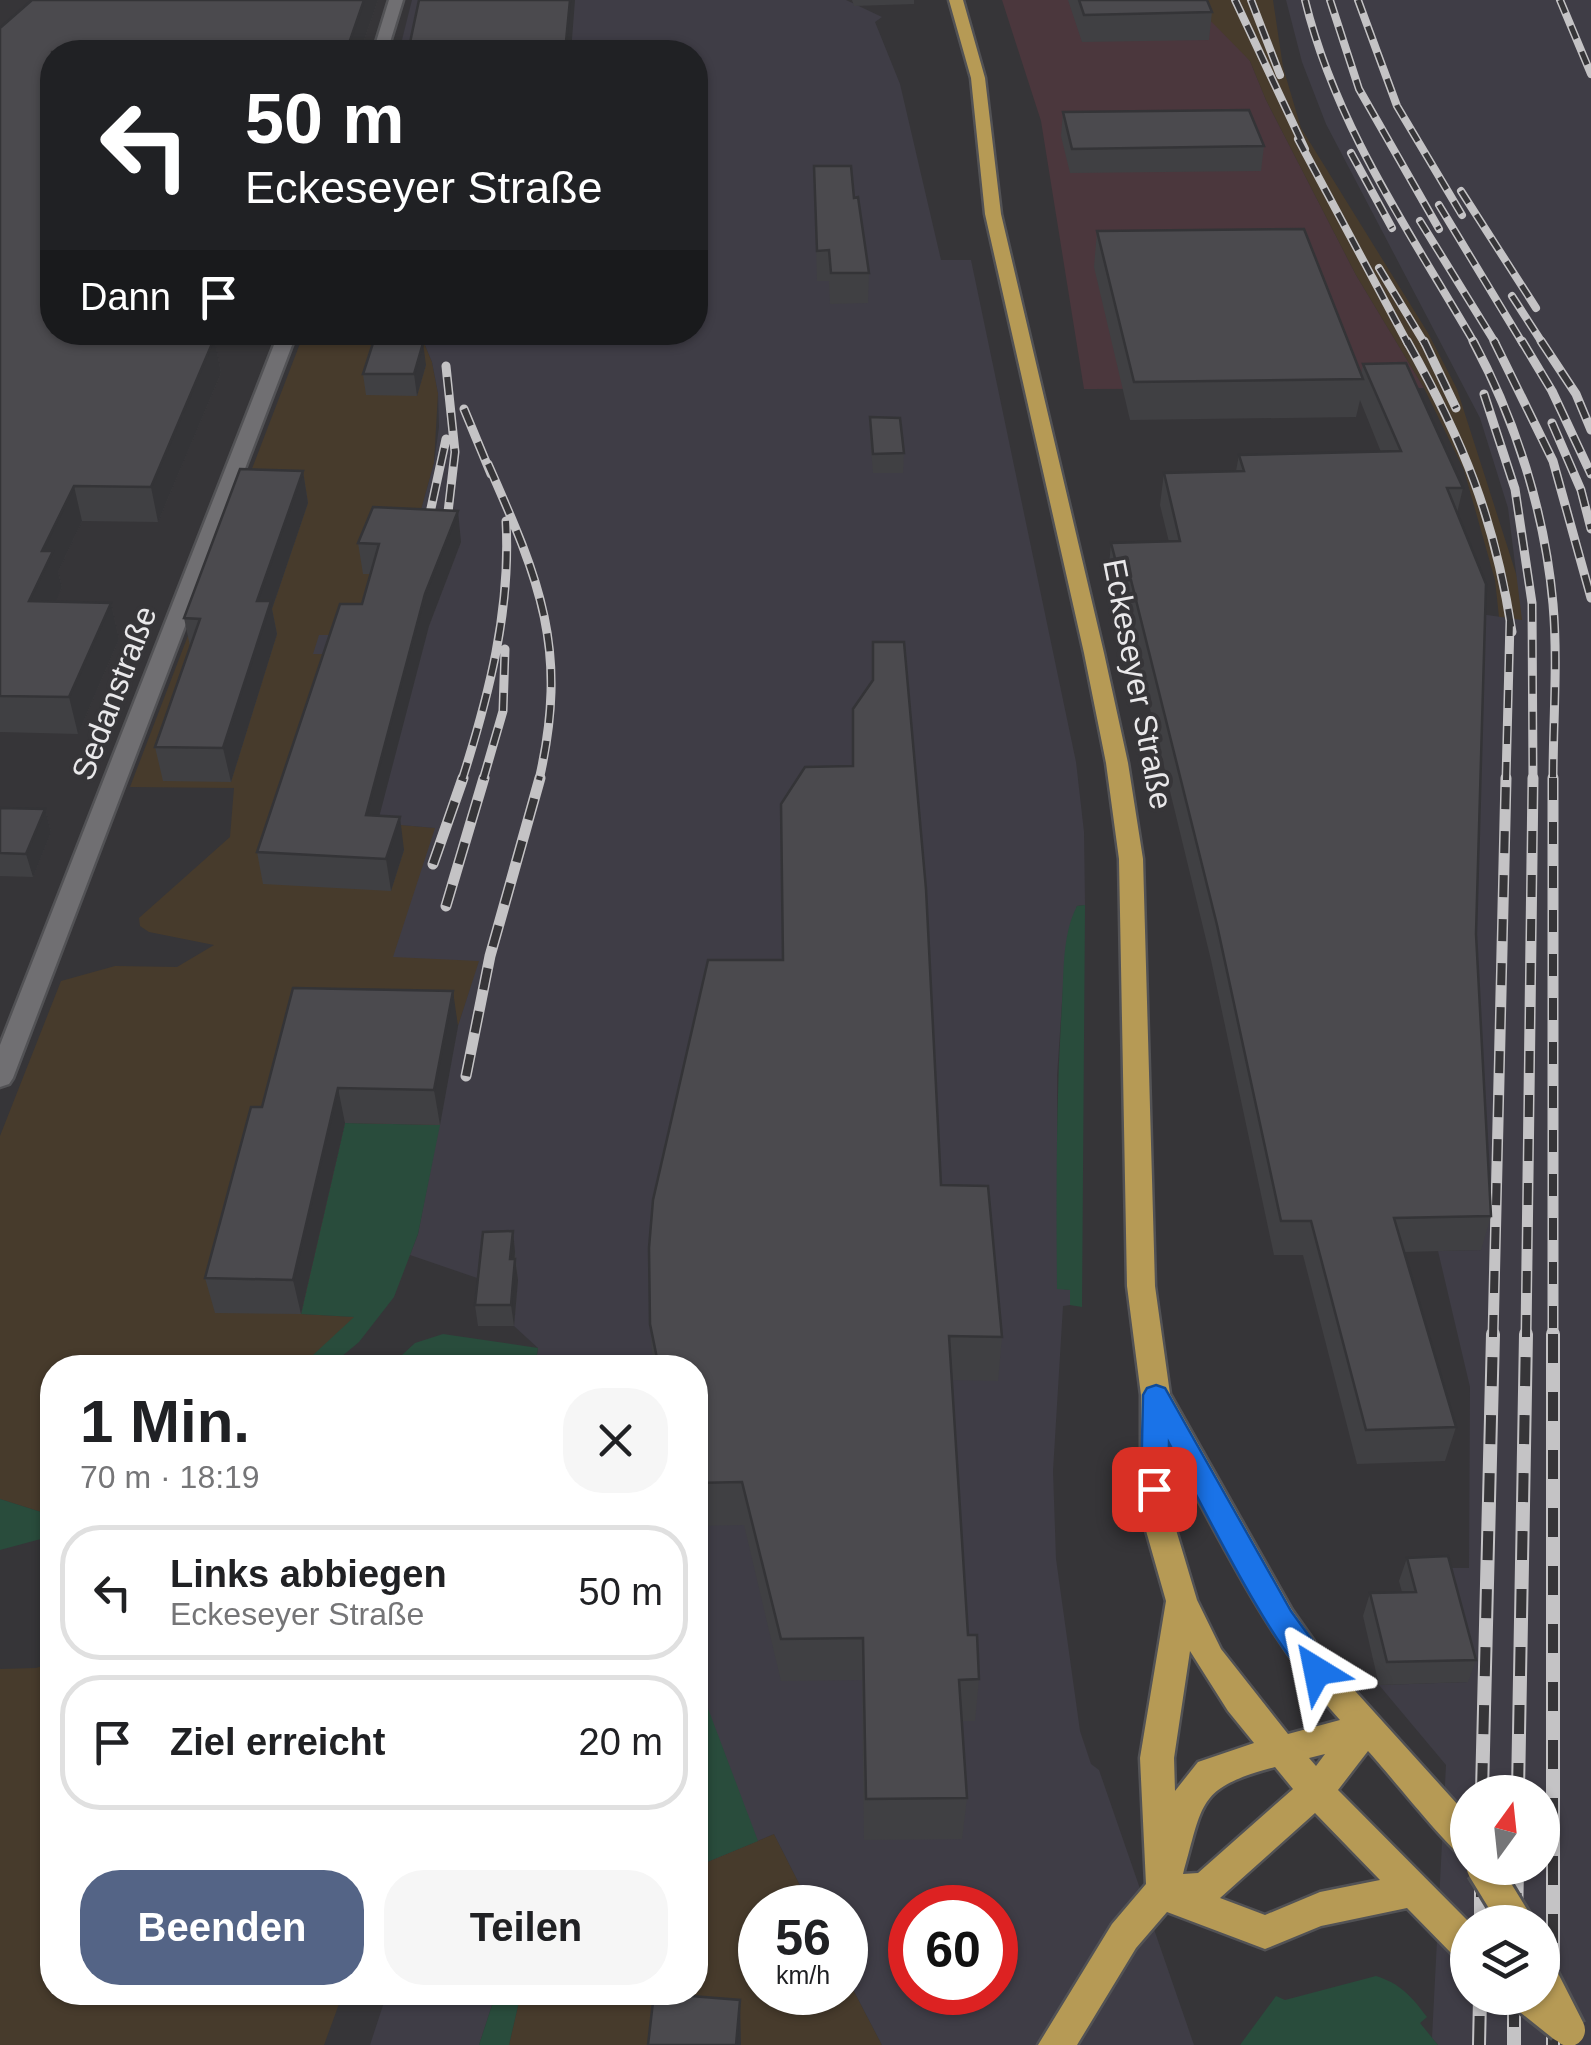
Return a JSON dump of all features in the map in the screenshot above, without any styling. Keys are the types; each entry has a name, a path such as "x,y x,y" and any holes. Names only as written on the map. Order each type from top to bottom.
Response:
{"main road":[{"name":"Eckeseyer Straße","path":"956,0 981,93 984,155 993,214 1118,762 1131,859 1141,1286 1156,1395 1156,1513 1182,1601 1238,1701 1316,1791 1450,1930"},
{"name":"Eckeseyer Straße","path":"1156,1395 1281,1620 1317,1671 1450,1820"},
{"path":"1161,1893 1158,1758 1182,1601"},
{"path":"1161,1893 1206,1890 1316,1791 1366,1728"},
{"path":"1056,2045 1124,1936 1161,1893 1186,1801 1210,1773 1366,1728"},
{"path":"1161,1893 1265,1932 1320,1909 1411,1891"},
{"path":"1560,2010 1575,2038"},
{"path":"1548,2015 1575,2038"}],"street":[{"path":"384,40 396,0"},
{"name":"Sedanstraße","path":"0,1078 283,345"}],"shaded area":[{"path":"412,0 846,0 882,17 875,22 900,84 941,260 971,260 1076,762 1084,832 1085,905 1077,906 1065,958 1057,1076 1057,1288 1070,1290 1070,1305 1063,1306 1053,1471 1056,1559 1080,1731 1091,1764 1099,1770 1194,2045 882,2045 866,2015 868,1885 800,1885 774,1834 708,1862 708,1355 537,1355 538,1348 514,1326 478,1326 483,1280 410,1255 418,1234 458,1026 479,961 393,957 435,828 378,823 375,655 313,654 319,635 367,635 413,539 434,463 438,393 425,345 708,345 708,40 402,40"},
{"path":"1002,0 1199,0 1250,61 1356,275 1424,388 1084,389 1041,121"},
{"path":"1199,0 1273,0 1283,67 1301,128 1428,333 1457,389 1519,583 1523,621 1499,617 1495,580 1464,470 1424,388 1356,275 1250,61 1206,16"},
{"path":"1286,0 1591,0 1591,2045 1438,2045 1432,2038 1446,1765 1379,1685 1468,1682 1437,1568 1469,1568 1470,1387 1438,1251 1481,1250 1466,969 1480,614 1522,620 1508,508 1480,418 1326,124 1302,62"},
{"path":"299,345 425,345 438,393 434,463 413,540 390,575 376,655 378,823 436,828 480,960 458,1026 440,1125 345,1123 302,1314 355,1317 314,1355 40,1355 40,1512 0,1499 0,1136 61,981 115,966 177,967 214,945 149,932 140,926 139,918 230,837 234,788 130,787"},
{"path":"40,1667 40,2005 339,2005 324,2045 0,2045 0,1669"},
{"path":"774,1834 800,1885 738,1885 738,2015 866,2015 882,2045 509,2045 518,2005 708,2005 708,1862"},
{"path":"383,2005 492,2005 479,2045 370,2045"}],"green space":[{"path":"1085,905 1082,1307 1070,1305 1070,1290 1057,1289 1057,1182 1065,954 1072,917 1077,906"},
{"path":"345,1123 440,1125 418,1234 394,1297 359,1342 343,1355 313,1355 354,1317 301,1314"},
{"path":"443,1334 538,1348 537,1355 402,1355 415,1343"},
{"path":"0,1499 40,1512 40,1539 0,1550"},
{"path":"708,1708 758,1841 708,1862"},
{"path":"1376,1976 1399,1987 1416,2003 1427,2017 1420,2023 1438,2045 1240,2045 1276,1996 1285,2000"},
{"path":"492,2005 518,2005 509,2045 479,2045"}],"building":[{"path":"32,0 364,0 350,40 40,40 40,345 211,345 151,487 74,486 42,551 53,551 29,601 111,603 69,697 0,696 0,28"},
{"path":"419,0 570,0 566,40 411,40"},
{"path":"1079,0 1207,0 1212,12 1084,15"},
{"path":"1249,110 1264,146 1072,149 1063,112"},
{"path":"814,166 851,166 869,273 831,273 829,250 817,251"},
{"path":"1304,229 1363,379 1134,382 1097,231"},
{"path":"372,345 422,345 414,374 363,374"},
{"path":"1406,363 1463,488 1447,488 1486,584 1476,934 1491,1216 1394,1218 1456,1427 1366,1430 1311,1221 1281,1221 1217,925 1131,580 1121,581 1111,543 1180,541 1164,473 1244,471 1239,455 1401,451 1363,364"},
{"path":"870,417 900,418 904,453 873,454"},
{"path":"240,469 303,471 257,601 271,601 223,748 155,747 200,619 184,618"},
{"path":"373,507 458,511 425,594 366,815 400,817 386,859 257,852 340,604 362,604 379,544 358,543"},
{"path":"873,642 904,642 926,889 941,1185 988,1186 1002,1337 949,1336 968,1635 977,1635 979,1679 959,1680 967,1798 866,1799 863,1638 781,1639 742,1482 708,1483 708,1355 656,1355 650,1324 653,1200 708,960 783,960 781,804 805,767 853,766 853,709 873,680"},
{"path":"0,808 45,809 26,854 0,853"},
{"path":"293,988 453,991 434,1090 338,1088 293,1280 205,1278 251,1107 262,1107"},
{"path":"513,1231 511,1305 475,1305 483,1232"},
{"path":"1448,1556 1476,1660 1387,1662 1370,1593 1416,1592 1407,1558"},
{"path":"708,1997 738,2000 736,2045 648,2045 653,2005 708,2005"}],"railway":[{"path":"1235,0 1305,149"},
{"path":"1251,0 1280,75"},
{"path":"1305,0 1319,47 1355,135 1475,344"},
{"path":"1330,0 1359,89 1439,229"},
{"path":"1358,0 1397,106 1462,215"},
{"path":"1560,0 1591,74"},
{"path":"1298,139 1408,344"},
{"path":"1351,153 1392,228"},
{"path":"1461,191 1536,308"},
{"path":"1439,205 1523,344"},
{"path":"1420,221 1496,344"},
{"path":"1379,268 1425,344"},
{"path":"1512,296 1543,344"},
{"path":"1407,341 1445,413 1474,481 1496,552 1512,632"},
{"path":"1424,341 1456,408"},
{"path":"1473,341 1515,435 1543,536 1554,626 1553,780"},
{"path":"1494,341 1553,461 1591,598"},
{"path":"1522,341 1552,391 1591,474"},
{"path":"1541,341 1576,394 1591,430"},
{"path":"445,538 455,452 446,366"},
{"path":"1484,394 1515,489 1532,603 1533,779"},
{"path":"464,409 491,474"},
{"path":"1552,423 1581,490 1591,529"},
{"path":"425,536 446,439"},
{"path":"488,464 535,581 550,654 548,734 539,780"},
{"path":"462,780 496,652 505,587 506,521"},
{"path":"1506,780 1510,621"},
{"path":"483,780 503,711 505,649"},
{"path":"433,864 463,778"},
{"path":"446,906 484,778"},
{"path":"466,1076 490,956 540,778"},
{"path":"1493,1337 1506,778"},
{"path":"1526,1337 1533,779"},
{"path":"1553,780 1553,2045"},
{"path":"1482,1775 1493,1334"},
{"path":"1518,1775 1526,1334"},
{"path":"1481,1885 1481,1905"},
{"path":"1516,1905 1517,1885"},
{"path":"1479,2045 1480,2015"},
{"path":"1514,2015 1514,2045"}],"route":[{"path":"1154,1489 1156,1395 1281,1620 1317,1671"}]}
